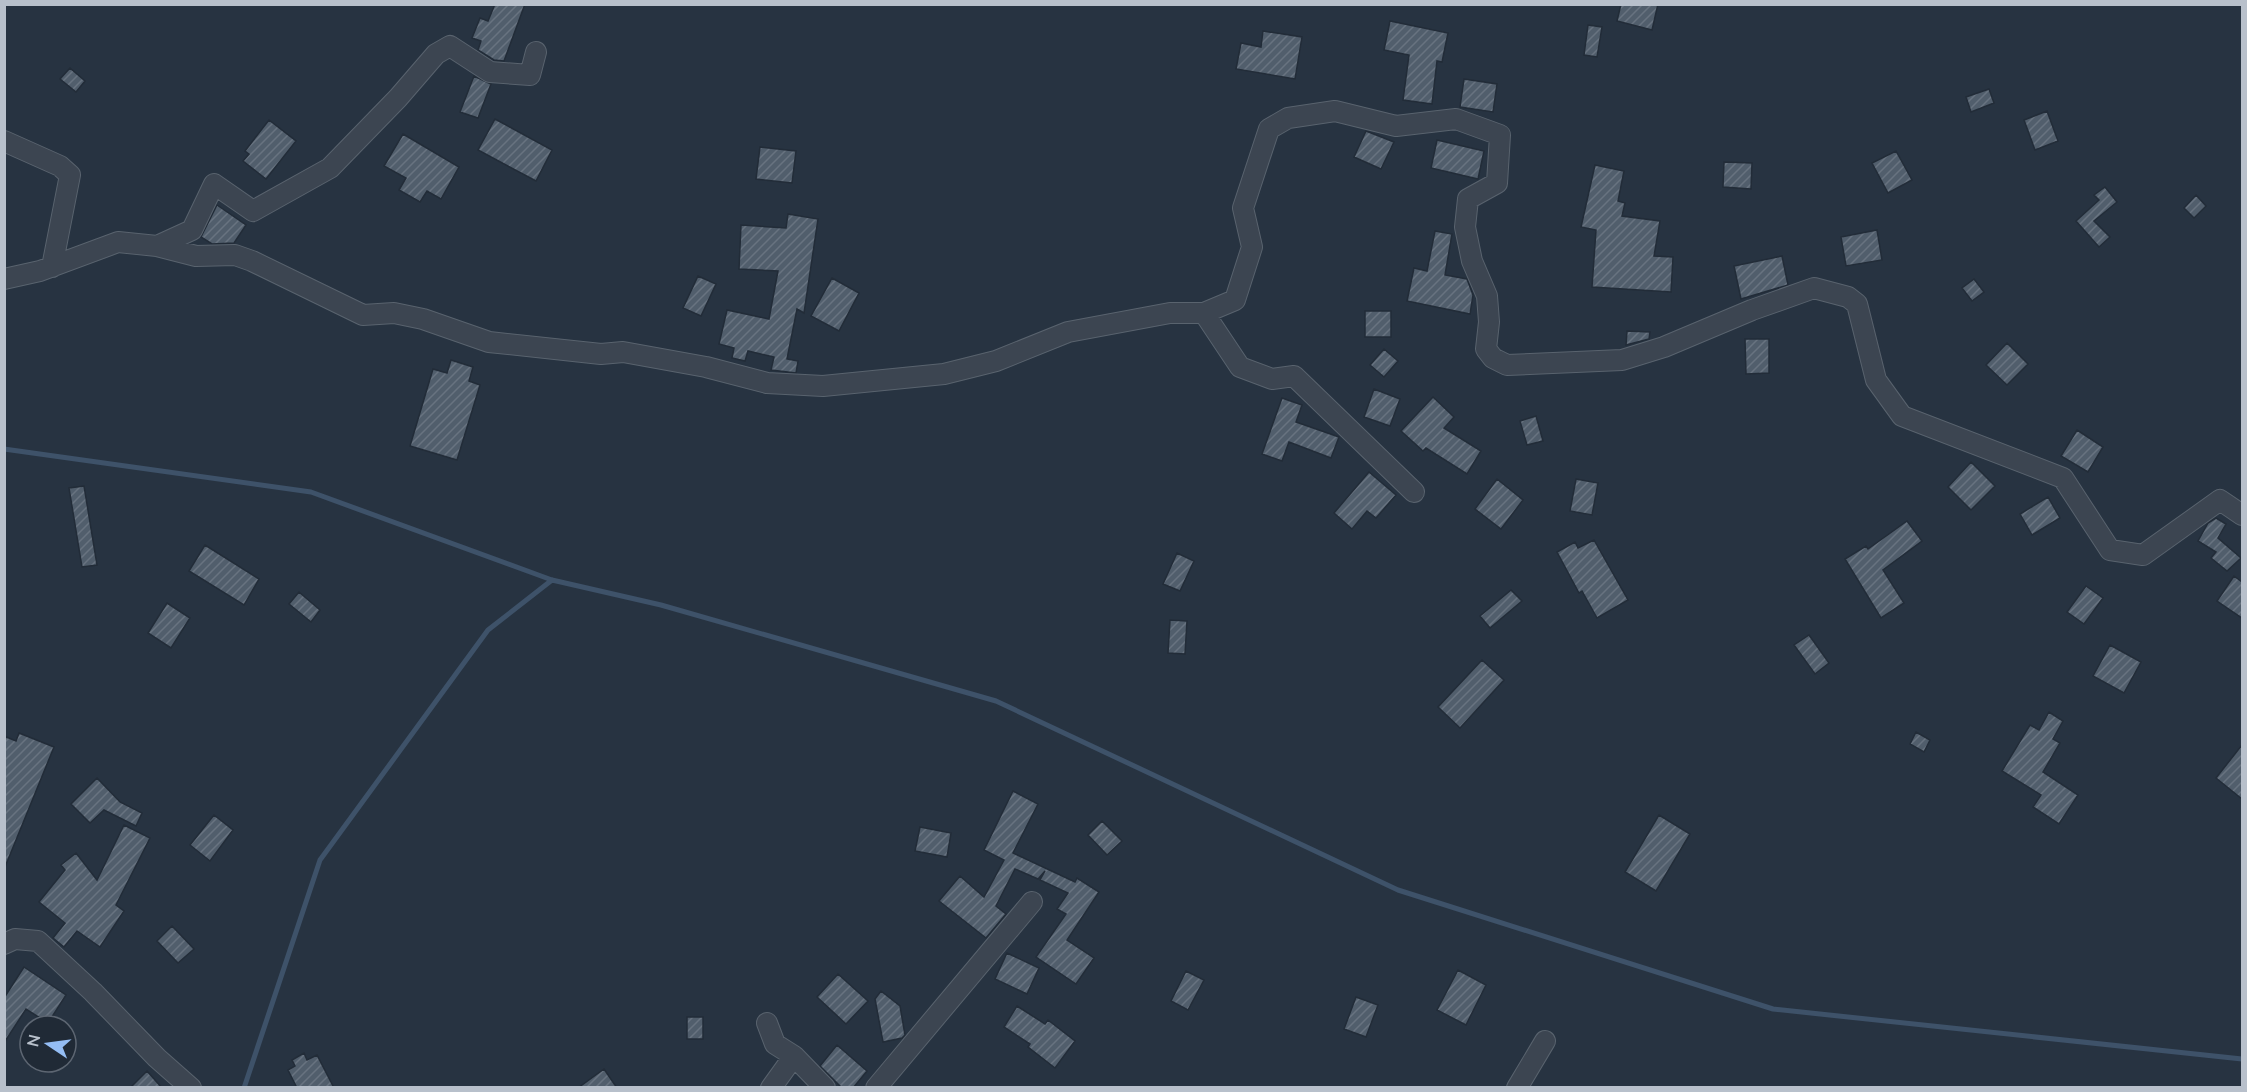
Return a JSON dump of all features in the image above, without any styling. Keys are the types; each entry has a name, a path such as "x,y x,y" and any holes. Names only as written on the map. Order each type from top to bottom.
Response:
{"street":[{"path":"157,246 192,230 214,184 253,211 330,168 398,98 436,54 450,46 490,72 530,75 536,51"},
{"path":"4,279 52,267 118,242 157,246 196,256 235,255 363,315 394,313 423,319 489,342 601,354 623,352 706,367 767,383 823,386 944,374 996,361 1068,332 1170,313 1204,313 1235,300 1252,248 1243,208 1269,129 1288,118 1335,111 1396,126 1456,119 1500,135 1497,183 1468,200 1465,227 1472,261 1487,296 1489,322 1486,349 1493,358 1507,365 1622,360 1664,347 1752,310 1814,288 1848,297 1857,304 1876,380 1902,416 2063,478 2110,550 2143,555 2220,500 2242,515"},
{"path":"4,141 60,166 70,175 52,267"},
{"path":"1204,313 1240,367 1272,379 1294,376 1414,492"},
{"path":"876,1088 1032,902"},
{"path":"4,944 15,939 38,941 93,992 157,1058 191,1088"},
{"path":"767,1023 775,1044 794,1056 825,1088"},
{"path":"1517,1088 1545,1041"},
{"path":"771,1088 794,1056"}],"building":[{"path":"495,4 525,4 504,61 494,60 478,50 481,41 472,38 480,18 488,21"},
{"path":"1621,4 1658,4 1652,30 1617,21"},
{"path":"1390,21 1448,33 1442,62 1437,61 1432,104 1403,100 1409,55 1384,50"},
{"path":"1588,25 1602,27 1597,57 1584,55"},
{"path":"1263,31 1302,37 1295,79 1236,69 1241,43 1261,47"},
{"path":"70,68 85,81 76,92 60,79"},
{"path":"474,76 491,84 478,118 460,112"},
{"path":"1464,79 1497,84 1493,112 1460,107"},
{"path":"1989,89 1994,103 1971,112 1966,97"},
{"path":"2047,111 2058,141 2035,150 2024,120"},
{"path":"495,119 552,150 536,181 478,150"},
{"path":"269,120 296,141 266,179 243,161 249,154 245,151"},
{"path":"1366,131 1394,142 1381,169 1354,157"},
{"path":"403,134 459,167 441,199 427,191 420,202 399,190 406,178 384,166"},
{"path":"1437,140 1484,151 1478,179 1431,168"},
{"path":"760,147 796,151 792,183 756,179"},
{"path":"1896,151 1912,180 1888,193 1872,163"},
{"path":"1724,162 1752,163 1751,189 1723,187"},
{"path":"1595,165 1624,171 1618,201 1625,203 1622,216 1660,221 1654,256 1673,257 1671,292 1592,287 1596,230 1581,227"},
{"path":"2105,187 2117,202 2094,221 2110,237 2099,247 2076,221 2099,200 2094,195"},
{"path":"2196,195 2206,206 2194,218 2184,208"},
{"path":"217,205 246,225 234,243 212,244 201,237"},
{"path":"788,214 818,219 804,313 797,309 787,359 798,361 796,373 771,370 774,357 748,351 745,361 732,358 734,348 719,344 727,310 769,319 778,271 739,269 741,225 786,228"},
{"path":"1877,230 1882,260 1846,266 1841,237"},
{"path":"1435,231 1452,234 1445,275 1467,279 1473,295 1470,314 1407,301 1414,268 1427,271"},
{"path":"1782,256 1788,285 1741,299 1734,266"},
{"path":"698,276 716,284 701,316 683,308"},
{"path":"832,278 859,293 839,331 811,316"},
{"path":"1974,279 1984,292 1972,301 1962,288"},
{"path":"1365,311 1391,311 1391,337 1365,337"},
{"path":"1627,331 1650,332 1649,339 1626,345"},
{"path":"1745,339 1769,339 1769,373 1746,374"},
{"path":"2007,343 2028,364 2007,385 1986,365"},
{"path":"1384,349 1398,361 1384,377 1370,365"},
{"path":"451,360 473,367 469,381 480,385 457,460 410,446 433,369 447,373"},
{"path":"1374,389 1400,399 1390,426 1364,417"},
{"path":"1433,397 1454,417 1444,428 1481,451 1467,474 1426,448 1423,451 1401,431"},
{"path":"1282,398 1302,405 1296,422 1339,437 1331,458 1289,442 1282,461 1262,454"},
{"path":"1536,416 1543,441 1527,445 1520,421"},
{"path":"2077,430 2103,447 2088,472 2061,456"},
{"path":"1971,462 1995,486 1971,510 1948,487"},
{"path":"1369,472 1396,495 1376,518 1367,511 1352,529 1334,513"},
{"path":"1497,479 1523,500 1501,529 1475,509"},
{"path":"1576,479 1598,483 1592,515 1570,511"},
{"path":"84,486 97,565 82,567 69,488"},
{"path":"2048,497 2060,518 2032,535 2020,514"},
{"path":"2216,518 2226,524 2218,538 2241,558 2227,571 2211,558 2216,552 2198,541 2208,523"},
{"path":"1907,521 1922,541 1883,570 1904,603 1881,618 1845,559 1866,546 1868,549"},
{"path":"1594,540 1628,600 1597,618 1582,591 1579,593 1557,552 1575,542 1578,548"},
{"path":"205,545 259,579 244,605 189,571"},
{"path":"1177,553 1194,561 1180,591 1163,584"},
{"path":"2234,576 2242,582 2242,618 2217,601"},
{"path":"2086,586 2103,598 2084,624 2067,612"},
{"path":"1511,590 1522,601 1490,628 1480,616"},
{"path":"299,592 320,610 311,622 289,604"},
{"path":"167,603 190,618 171,648 148,633"},
{"path":"1170,620 1187,621 1185,654 1168,653"},
{"path":"1809,635 1829,663 1815,674 1794,645"},
{"path":"2110,645 2141,662 2124,693 2093,676"},
{"path":"1482,660 1504,680 1460,728 1438,707"},
{"path":"2049,712 2063,721 2053,739 2060,743 2043,772 2078,795 2059,824 2033,807 2041,795 2002,771 2030,725 2039,730"},
{"path":"1916,732 1930,740 1924,752 1910,744"},
{"path":"19,733 54,747 5,867 4,736 16,741"},
{"path":"2242,745 2242,799 2216,778"},
{"path":"97,778 120,802 142,813 136,826 104,810 90,823 71,804"},
{"path":"1013,791 1038,804 1013,853 1075,882 1077,878 1099,892 1067,940 1094,958 1076,984 1036,957 1066,914 1057,909 1068,893 1040,880 1045,871 1038,879 1015,869 996,906 1006,914 986,938 939,901 960,876 984,897 1004,860 984,850"},
{"path":"214,815 233,830 210,861 190,845"},
{"path":"1659,815 1690,834 1656,891 1625,872"},
{"path":"1102,821 1122,841 1107,855 1088,835"},
{"path":"124,825 150,838 116,905 124,911 100,947 77,931 64,947 53,938 65,923 39,902 65,870 61,865 76,853 97,880"},
{"path":"920,827 951,833 947,857 915,851"},
{"path":"172,926 194,949 178,963 157,941"},
{"path":"1007,953 1039,968 1027,994 995,979"},
{"path":"24,967 66,995 54,1014 34,1014 26,1009 23,1014 18,1014 18,1021 4,1043 4,998"},
{"path":"1458,970 1486,985 1466,1025 1437,1010"},
{"path":"1186,971 1204,980 1188,1010 1171,1001"},
{"path":"838,974 868,1001 846,1024 817,997"},
{"path":"881,991 900,1006 905,1035 902,1038 883,1042 875,999"},
{"path":"1356,997 1378,1005 1366,1037 1344,1029"},
{"path":"1017,1006 1045,1024 1048,1020 1075,1041 1055,1068 1028,1047 1030,1044 1004,1027"},
{"path":"687,1017 703,1017 703,1039 687,1039"},
{"path":"837,1045 867,1071 853,1088 842,1088 820,1066"},
{"path":"304,1053 307,1060 317,1055 334,1088 297,1088 288,1070 295,1066 292,1060"},
{"path":"604,1069 617,1088 578,1088"},
{"path":"147,1071 162,1088 130,1088"}],"waterway":[{"path":"4,449 311,492 552,580 661,605 996,701 1398,890 1773,1009 2242,1059"},
{"path":"244,1088 320,860 488,630 552,580"}]}
